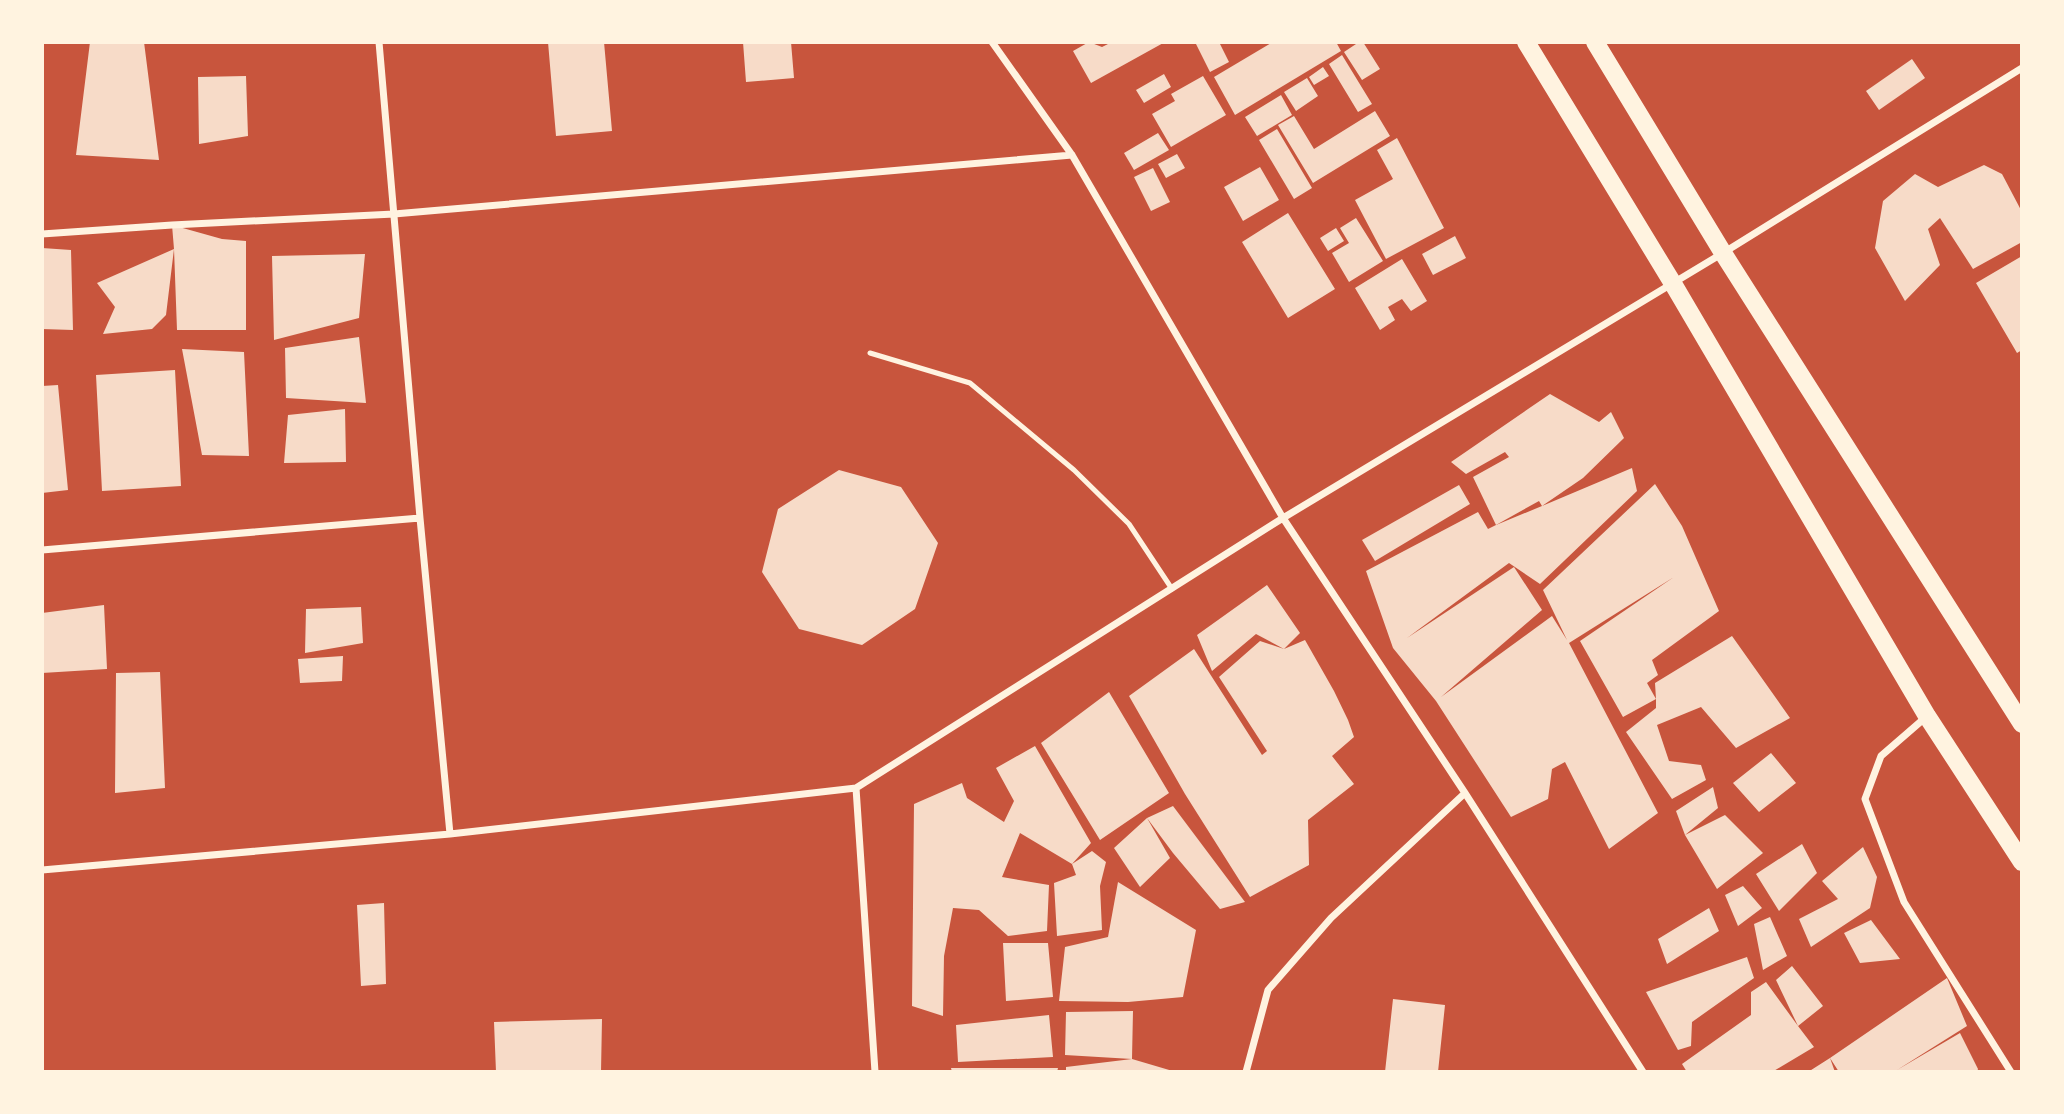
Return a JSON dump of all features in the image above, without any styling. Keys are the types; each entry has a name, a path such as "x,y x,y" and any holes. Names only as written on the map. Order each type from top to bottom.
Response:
{"main road":[{"path":"1526,42 1672,282 1927,716 2022,862"},
{"path":"1595,42 1723,253 2022,724"}],"street":[{"path":"379,42 450,834"},
{"path":"992,42 1072,155 1283,518 1465,793 1643,1072"},
{"path":"42,870 450,834 856,788 1283,518 1723,253 2022,68"},
{"path":"42,234 394,214 1072,155"},
{"path":"42,550 420,518"},
{"path":"1927,716 1881,756 1865,799 1904,902 2011,1072"},
{"path":"856,788 875,1072"},
{"path":"1246,1072 1268,990 1331,918 1465,793"}],"lane":[{"path":"870,353 970,383 1074,470 1129,524 1172,589"}],"building":[{"path":"90,42 144,42 159,160 76,155"},
{"path":"548,42 604,42 612,131 556,136"},
{"path":"743,42 791,42 794,78 746,82"},
{"path":"1089,42 1102,47 1112,42 1165,42 1091,83 1073,51"},
{"path":"1195,42 1219,42 1229,62 1210,72"},
{"path":"1273,42 1336,42 1341,51 1235,115 1214,77"},
{"path":"1363,42 1380,69 1362,80 1344,52"},
{"path":"1342,55 1372,104 1358,112 1329,64"},
{"path":"1912,59 1925,78 1879,110 1866,91"},
{"path":"1323,67 1329,76 1314,85 1309,77"},
{"path":"1164,74 1171,87 1144,103 1136,90"},
{"path":"246,76 248,136 199,144 198,77"},
{"path":"1203,76 1226,115 1171,147 1152,114 1175,101 1171,94"},
{"path":"1307,78 1318,96 1296,111 1284,92"},
{"path":"1281,95 1292,115 1257,136 1245,117"},
{"path":"1375,111 1390,136 1313,183 1278,125 1294,116 1314,149"},
{"path":"1277,129 1312,188 1294,199 1259,140"},
{"path":"1158,133 1169,150 1134,170 1124,153"},
{"path":"1397,138 1444,228 1386,259 1355,200 1393,179 1377,150"},
{"path":"1177,154 1185,168 1166,178 1158,164"},
{"path":"1984,165 2002,174 2022,212 2022,242 1973,269 1940,218 1928,229 1940,265 1905,301 1875,248 1883,201 1915,174 1938,187"},
{"path":"1260,167 1279,200 1243,221 1224,187"},
{"path":"1153,168 1170,202 1151,211 1134,177"},
{"path":"1288,213 1335,289 1288,318 1242,242"},
{"path":"1356,218 1383,261 1349,282 1332,253 1349,243 1340,228"},
{"path":"172,225 222,239 246,241 246,330 177,330"},
{"path":"1336,228 1344,241 1328,251 1320,238"},
{"path":"1455,236 1466,258 1433,275 1422,254"},
{"path":"42,248 71,250 73,330 42,329"},
{"path":"174,249 166,315 152,329 103,334 115,307 97,283"},
{"path":"365,254 359,318 274,340 272,256"},
{"path":"2022,256 2022,350 2017,353 1976,283"},
{"path":"1402,259 1427,301 1411,311 1402,299 1388,307 1395,320 1380,330 1355,288"},
{"path":"359,337 366,403 286,398 285,348"},
{"path":"182,349 244,352 249,456 202,455"},
{"path":"175,370 181,486 102,491 96,375"},
{"path":"58,385 68,490 42,493 42,386"},
{"path":"1550,394 1599,422 1611,412 1624,438 1583,478 1542,506 1539,501 1496,525 1473,477 1509,457 1505,452 1466,474 1451,462"},
{"path":"345,409 346,462 284,463 288,415"},
{"path":"1632,468 1637,491 1540,584 1509,563 1407,638 1514,567 1542,610 1441,697 1552,616 1567,640 1543,590 1655,484 1682,526 1719,611 1652,660 1658,675 1647,683 1656,699 1623,717 1580,641 1674,577 1569,643 1658,813 1609,849 1565,762 1552,769 1548,799 1511,817 1436,701 1393,648 1366,571 1478,512 1488,529"},
{"path":"839,470 901,487 938,543 915,609 862,645 799,629 762,572 778,509"},
{"path":"1459,485 1470,504 1375,561 1362,540"},
{"path":"1267,585 1300,633 1284,649 1256,634 1212,671 1197,635"},
{"path":"104,605 107,669 42,673 42,613"},
{"path":"361,607 363,643 305,653 306,609"},
{"path":"1732,636 1790,718 1736,748 1701,707 1657,725 1669,761 1701,765 1706,780 1672,799 1626,732 1656,708 1655,683"},
{"path":"1305,640 1334,691 1354,737 1332,756 1354,784 1308,820 1309,865 1250,897 1185,794 1129,696 1194,649 1262,755 1267,751 1219,677 1260,641 1284,649"},
{"path":"343,656 342,681 300,683 298,659"},
{"path":"160,672 165,788 115,793 116,673"},
{"path":"1109,692 1169,793 1100,840 1041,743"},
{"path":"1035,746 1091,843 1072,864 1020,833 1002,877 1049,885 1047,931 1008,936 979,910 953,908 944,956 943,1016 912,1006 914,804 962,783 967,798 1004,822 1014,801 996,768"},
{"path":"1771,753 1796,783 1759,812 1733,783"},
{"path":"1713,787 1718,808 1685,835 1676,811"},
{"path":"1173,806 1245,902 1220,909 1147,818"},
{"path":"1725,815 1763,853 1717,889 1685,835"},
{"path":"1147,818 1170,858 1140,887 1114,848"},
{"path":"1802,844 1817,873 1779,911 1756,874"},
{"path":"1863,847 1877,877 1870,908 1811,947 1799,919 1838,899 1822,881"},
{"path":"1092,851 1106,862 1100,886 1102,930 1057,936 1054,883 1076,875 1072,864"},
{"path":"1118,882 1196,930 1183,997 1128,1002 1059,1001 1065,947 1108,937"},
{"path":"1743,886 1762,908 1738,926 1725,895"},
{"path":"384,903 386,984 361,986 357,905"},
{"path":"1709,908 1719,931 1667,964 1658,939"},
{"path":"1770,917 1787,956 1763,970 1754,924"},
{"path":"1871,920 1900,959 1860,963 1844,933"},
{"path":"1003,943 1048,943 1053,997 1006,1001"},
{"path":"1747,957 1754,978 1692,1022 1691,1046 1678,1050 1646,992"},
{"path":"1792,966 1823,1006 1798,1026 1776,980"},
{"path":"1947,978 1967,1026 1897,1070 1960,1033 1978,1069 1977,1072 1839,1072 1830,1058"},
{"path":"1766,982 1814,1047 1772,1072 1687,1072 1682,1064 1751,1015 1751,992"},
{"path":"1393,999 1445,1005 1438,1072 1385,1072"},
{"path":"1133,1011 1132,1059 1065,1055 1066,1012"},
{"path":"1049,1015 1053,1057 958,1062 956,1025"},
{"path":"602,1019 601,1072 496,1072 494,1022"},
{"path":"1830,1058 1835,1072 1808,1072"},
{"path":"1132,1059 1176,1072 1066,1072 1066,1067"},
{"path":"951,1068 1058,1068 1057,1072 952,1072"}]}
